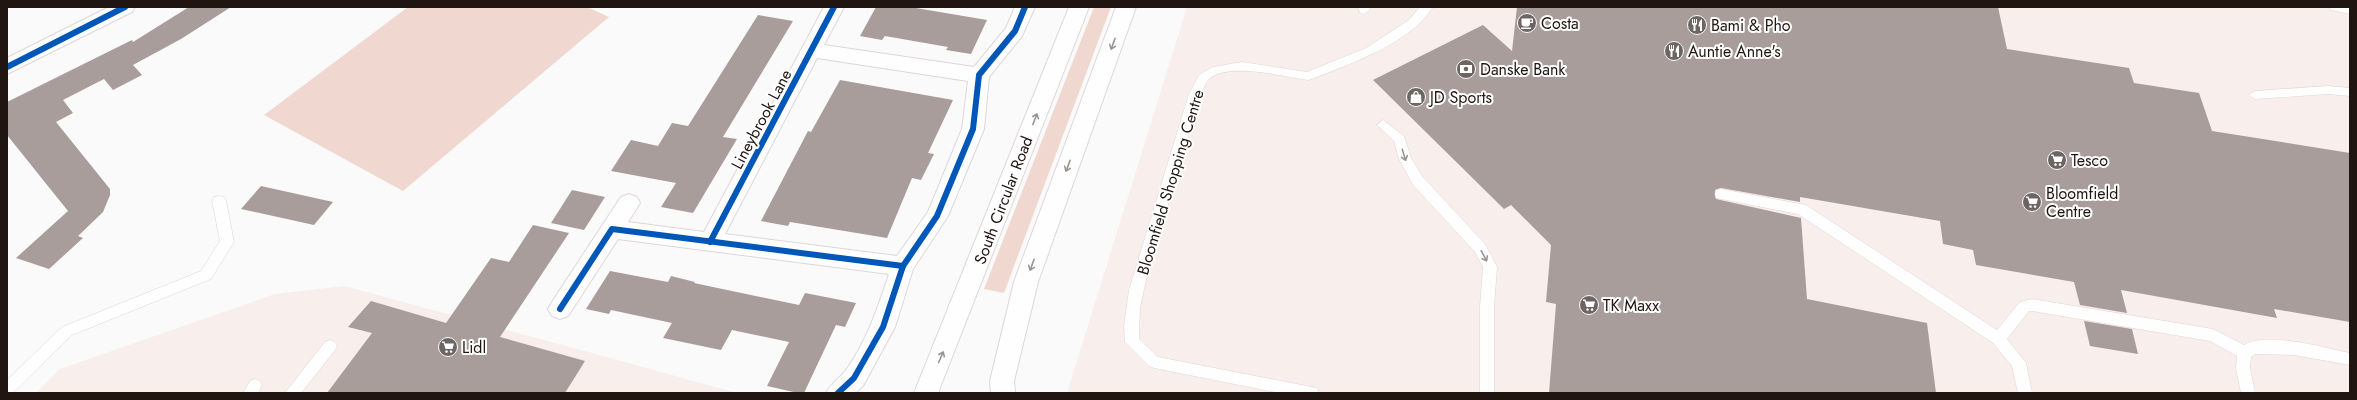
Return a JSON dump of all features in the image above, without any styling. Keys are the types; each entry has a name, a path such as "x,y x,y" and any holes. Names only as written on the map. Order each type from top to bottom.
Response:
{"main road":[{"path":"7,67 125,7"},
{"name":"Lineybrook Lane","path":"710,242 834,7"},
{"path":"838,393 854,378 883,327 903,266 937,216 970,136 979,76 1015,31 1025,7"},
{"name":"South Circular Road","path":"926,393 1079,7"},
{"path":"1003,393 1002,380 1026,282 1126,7"},
{"path":"811,50 979,76"},
{"path":"560,309 628,202"},
{"path":"612,229 903,266"}],"lane":[{"name":"Bloomfield Shopping Centre","path":"1312,393 1154,362 1132,342 1130,326 1134,298 1150,244 1195,94 1203,78 1212,71 1242,66 1308,76 1370,52 1413,23 1427,7"},
{"path":"2335,7 2350,10"},
{"path":"2255,95 2328,90 2350,92"},
{"path":"1382,125 1400,139 1405,159 1418,181 1480,248 1490,267 1487,307 1487,393"},
{"path":"1721,194 1801,209 1998,339 2019,363 2025,393"},
{"path":"7,389 67,330 206,275 227,242 219,201"},
{"path":"1998,339 2025,306 2032,305 2213,335 2245,352"},
{"path":"2248,393 2243,363 2245,352 2251,348 2269,345 2350,359"},
{"path":"292,393 330,346"}],"shaded area":[{"path":"408,7 587,7 609,17 403,191 264,115"},
{"path":"1094,7 1111,7 1004,293 984,289"},
{"path":"1187,7 2350,7 2350,393 1067,393"},
{"path":"344,286 737,393 36,393 60,369 275,294"}],"building":[{"path":"189,7 231,7 181,39 133,65 142,75 113,90 104,79 63,100 73,113 56,122 110,189 110,195 103,212 78,236 83,238 49,269 16,258 68,211 7,135 7,102 132,40 133,42"},
{"path":"876,7 910,7 987,20 971,54 946,50 948,47 885,36 882,40 860,36"},
{"name":"Bloomfield Centre","path":"1517,7 1998,7 2007,49 2129,68 2134,83 2199,93 2212,131 2350,153 2350,322 2274,309 2277,318 2121,290 2127,313 2080,305 2074,282 1976,265 1973,250 1943,244 1940,221 1800,197 1800,202 1721,188 1715,190 1716,199 1801,218 1807,299 1927,323 1936,393 1549,393 1556,304 1546,302 1551,245 1511,205 1504,209 1373,80 1483,25 1512,51"},
{"path":"758,15 793,21 723,137 737,139 693,213 661,207 676,183 611,171 631,140 658,146 672,123 688,126"},
{"path":"840,80 953,100 928,153 934,154 921,180 912,178 887,238 790,222 788,226 761,221 808,131 811,132"},
{"path":"261,186 333,202 314,225 241,209"},
{"path":"572,190 605,197 584,230 551,223"},
{"name":"Lidl","path":"533,225 569,233 500,337 585,361 565,393 327,393 372,333 348,327 371,301 446,323 491,258 509,262"},
{"path":"610,271 668,282 671,276 695,282 694,283 799,305 805,293 856,303 845,327 836,325 804,393 798,393 767,386 789,342 732,330 721,350 663,338 672,323 611,310 609,314 586,309"},
{"path":"2084,321 2132,329 2138,354 2090,346"}],"cycle path":[{"path":"7,67 125,7"},
{"path":"710,242 834,7"},
{"path":"838,393 854,378 883,327 903,266 937,216 973,129 979,75 1015,31 1025,7"},
{"path":"560,309 612,229 903,266"}],"place":[{"name":"Costa","path":"1527,23"},
{"name":"Bami & Pho","path":"1697,25"},
{"name":"Auntie Anne's","path":"1674,51"},
{"name":"Danske Bank","path":"1466,69"},
{"name":"JD Sports","path":"1416,97"},
{"name":"Tesco","path":"2057,160"},
{"name":"Bloomfield Centre","path":"2032,202"},
{"name":"TK Maxx","path":"1589,305"},
{"name":"Lidl","path":"448,347"}]}
